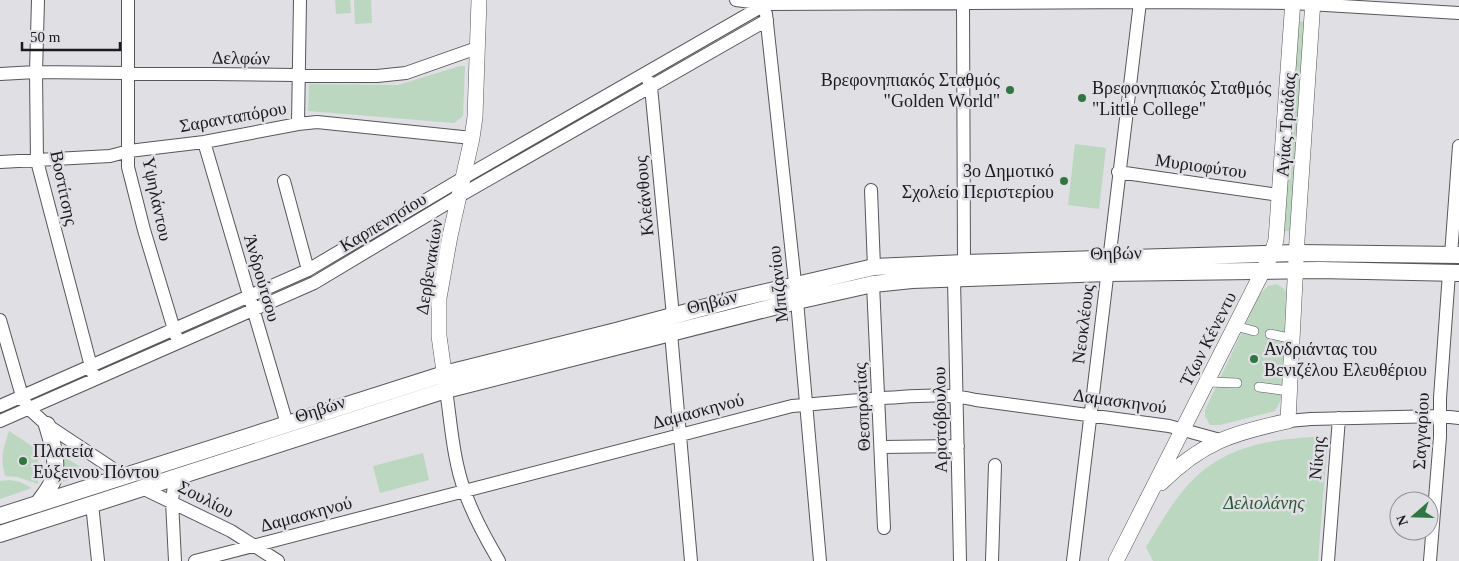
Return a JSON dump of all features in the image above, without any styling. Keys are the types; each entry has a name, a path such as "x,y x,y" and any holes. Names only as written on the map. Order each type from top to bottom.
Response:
{"main road":[{"name":"Θηβών","path":"0,516 287,424 445,382 673,316 796,293 873,284 1108,266 1274,246 1297,252 1455,255"},
{"name":"Θηβών","path":"0,534 175,477 445,382 671,334 874,267 964,263 1454,273"},
{"path":"38,504 51,484 54,472 54,455 47,425"}],"street":[{"name":"Βοστίτσης","path":"38,0 36,72 37,161 94,379"},
{"name":"Υψηλάντου","path":"128,0 128,167 144,230 177,342"},
{"path":"298,124 300,0"},
{"name":"Δερβενακίων","path":"479,0 472,138 461,195 450,236 439,298 439,336 458,467 464,492 479,526 499,561"},
{"path":"736,0 766,4 1313,2 1394,5 1459,13"},
{"name":"Νεοκλέους","path":"1072,561 1140,2"},
{"name":"Αγίας Τριάδας","path":"1274,246 1293,2"},
{"name":"Αγίας Τριάδας","path":"1297,252 1313,2"},
{"name":"Μπιζανίου","path":"766,4 808,405 820,561"},
{"name":"Καρπενησίου","path":"0,406 308,270 463,178 766,4"},
{"path":"963,4 964,263"},
{"name":"Καρπενησίου","path":"0,421 314,283 461,195 767,20"},
{"name":"Δελφών","path":"0,74 36,72 390,76 406,73 477,48"},
{"name":"Κλεάνθους","path":"646,73 651,87 673,316"},
{"name":"Σαρανταπόρου","path":"0,162 110,156 129,151 204,142 317,122 472,138"},
{"name":"Άνδρούτσου","path":"204,142 287,424"},
{"path":"1455,255 1459,146"},
{"name":"Μυριοφύτου","path":"1118,172 1279,195"},
{"path":"284,181 308,270"},
{"path":"871,190 874,267"},
{"name":"Τζων Κένεντυ","path":"1116,561 1153,491 1274,246"},
{"path":"1288,421 1297,252"},
{"name":"Σαγγαρίου","path":"1430,561 1441,416 1440,398 1454,273"},
{"name":"Αριστόβουλου","path":"954,279 960,561"},
{"name":"Θεσπρωτίας","path":"873,284 882,447 884,528"},
{"path":"0,320 22,396 28,408 47,425 124,476"},
{"path":"1235,326 1254,331"},
{"path":"671,334 691,561"},
{"path":"1270,334 1293,338"},
{"path":"1207,382 1237,383"},
{"path":"1259,387 1289,391"},
{"name":"Δαμασκηνού","path":"195,561 792,406 879,398 956,396 1184,429 1220,440"},
{"path":"1153,491 1187,459 1200,450 1220,440 1288,421 1441,416 1459,418"},
{"name":"Νίκης","path":"1328,561 1339,418"},
{"path":"882,447 958,446"},
{"path":"992,561 995,465"},
{"path":"175,477 172,501 175,561"},
{"name":"Σουλίου","path":"142,488 231,531 278,561"},
{"path":"92,504 98,561"},
{"path":"254,561 256,546"}],"green space":[{"path":"335,0 350,0 351,13 336,14"},
{"path":"354,0 371,0 372,23 355,24"},
{"path":"1297,21 1304,22 1290,231 1283,231"},
{"path":"465,66 463,116 454,123 308,111 309,84 398,85"},
{"path":"1075,144 1106,148 1099,209 1068,205"},
{"path":"1277,284 1286,293 1281,400 1275,411 1220,425 1210,425 1205,416 1205,410 1260,294 1268,286"},
{"path":"9,431 38,450 38,484 17,477 5,476 3,453"},
{"name":"Δελιολάνης","path":"1328,436 1318,561 1153,561 1146,547 1165,515 1187,486 1217,460 1234,452 1270,442"},
{"path":"423,453 429,480 380,493 373,466"},
{"path":"63,456 90,473 63,482"},
{"path":"0,481 20,482 32,488 0,499"}],"place":[{"name":"Βρεφονηπιακός Σταθμός \"Golden World\"","path":"1010,90"},
{"name":"Βρεφονηπιακός Σταθμός \"Little College\"","path":"1082,98"},
{"name":"3ο Δημοτικό Σχολείο Περιστερίου","path":"1064,181"},
{"name":"Ανδριάντας του Βενιζέλου Ελευθέριου","path":"1254,359"},
{"name":"Πλατεία Εύξεινου Πόντου","path":"23,461"}]}
